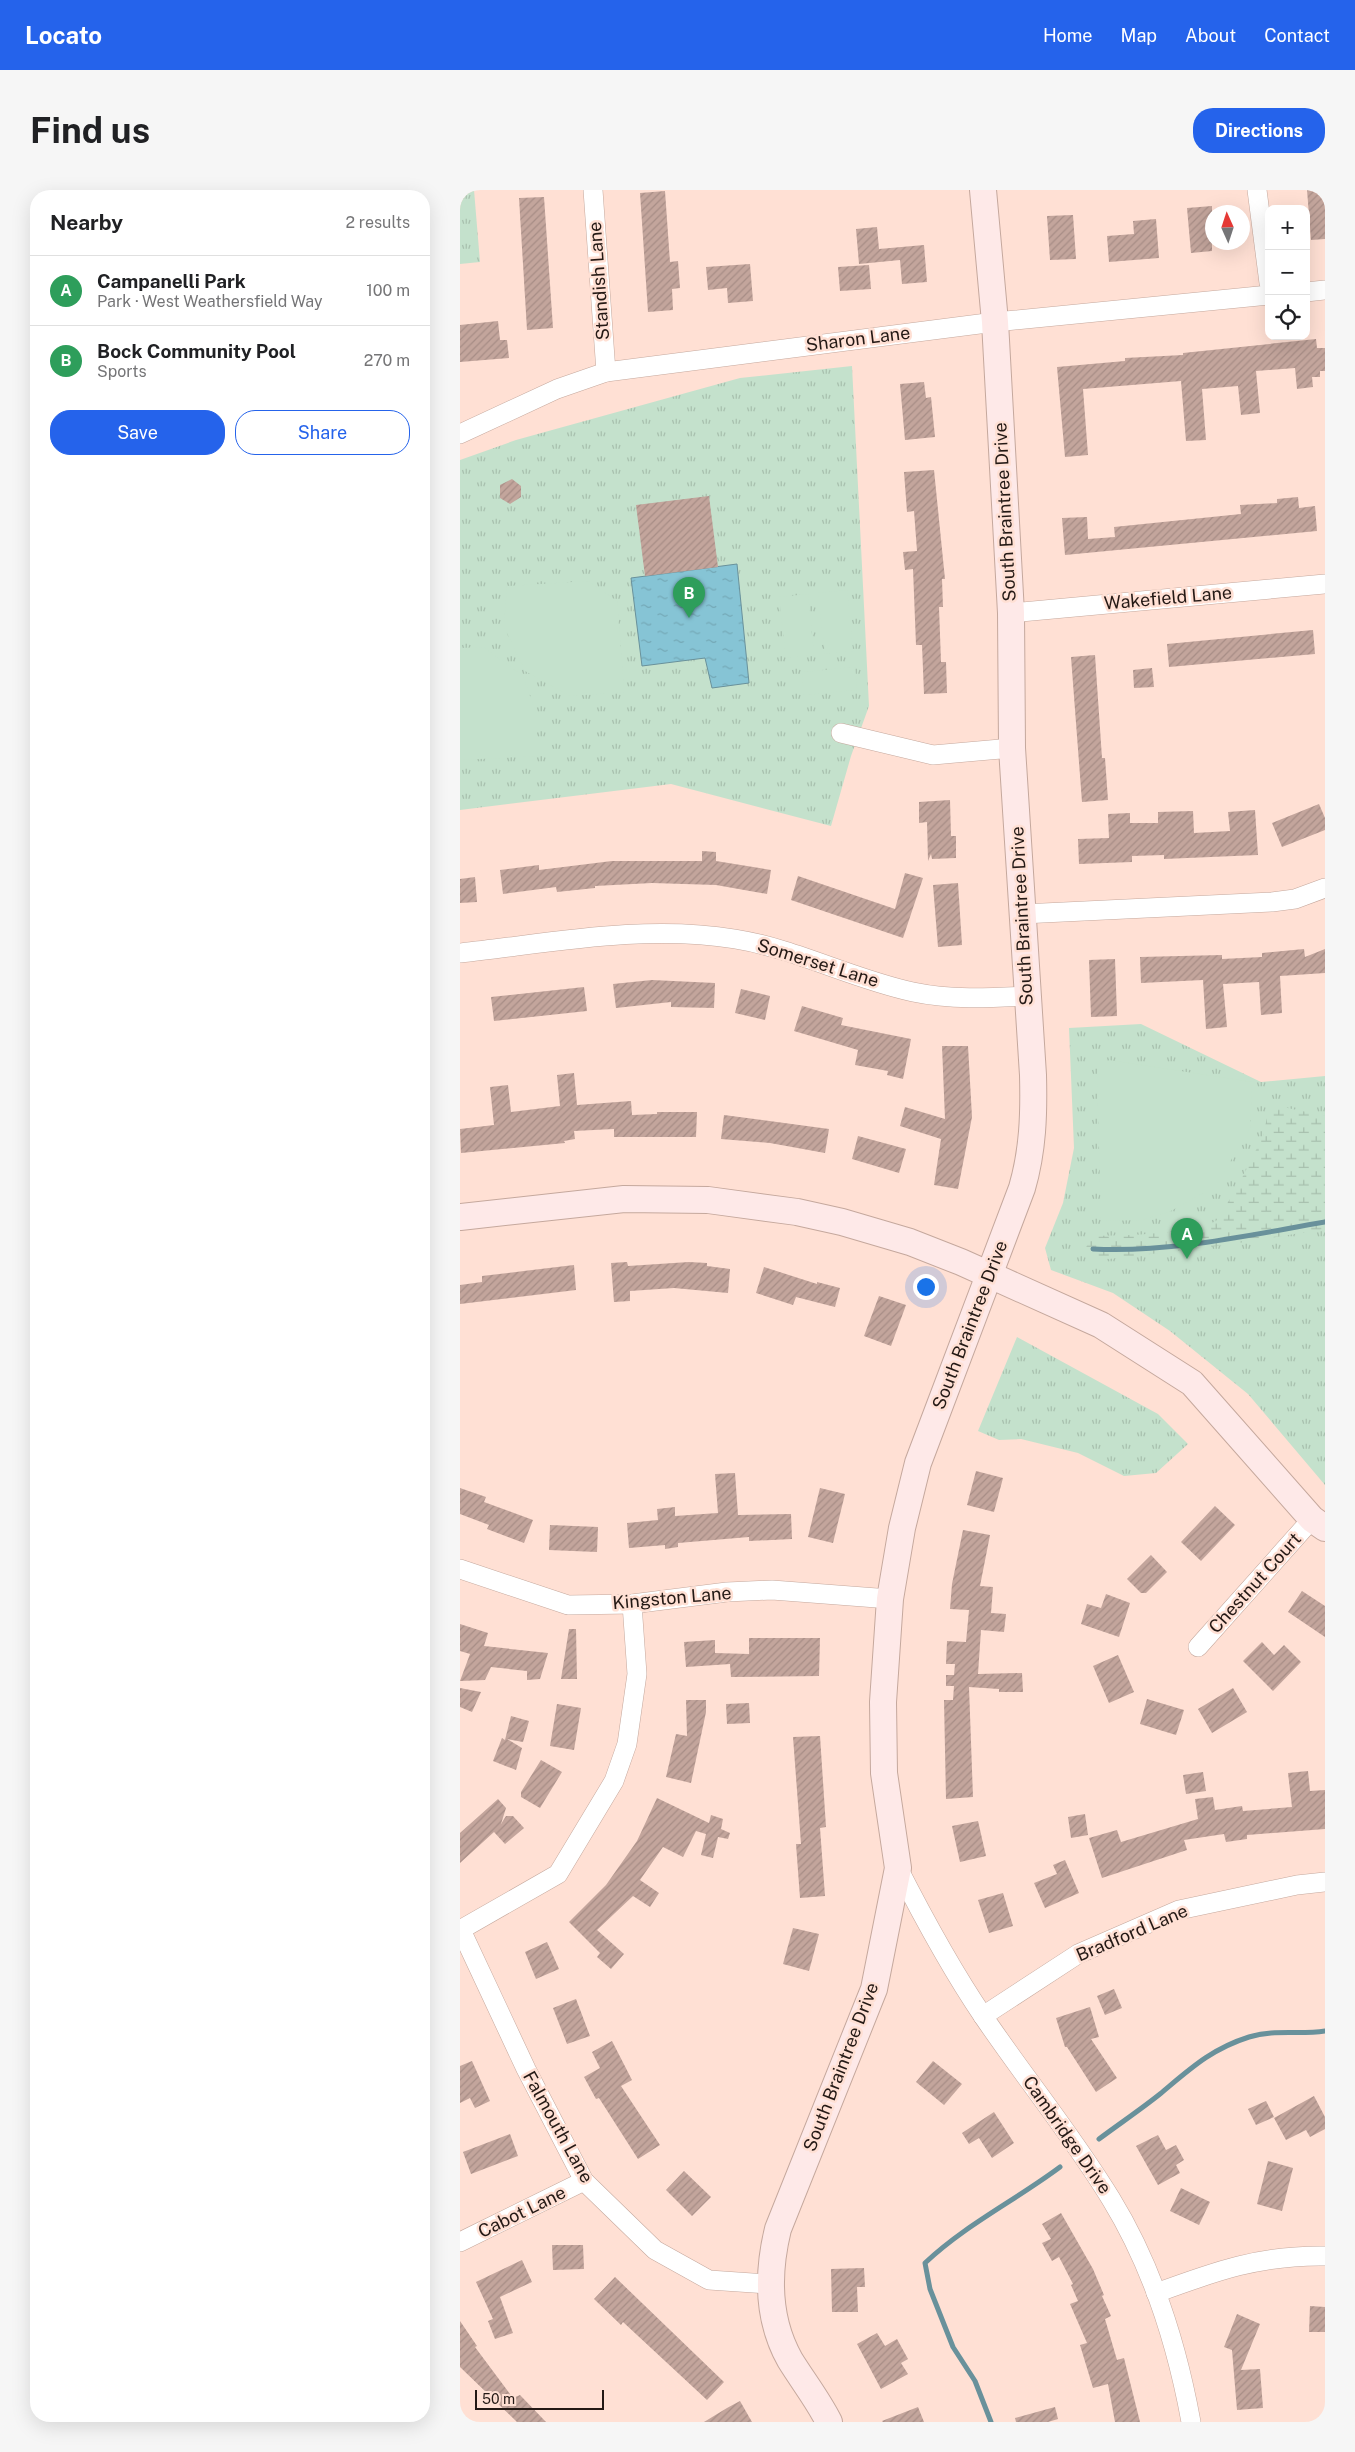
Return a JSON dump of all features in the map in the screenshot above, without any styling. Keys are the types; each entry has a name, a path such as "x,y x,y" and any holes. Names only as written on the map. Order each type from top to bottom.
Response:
{"street":[{"name":"Standish Lane","path":"593,190 606,372"},
{"name":"South Braintree Drive","path":"829,2422 790,2359 778,2335 769,2284 771,2256 778,2229 874,1989 898,1868 884,1755 883,1702 890,1599 902,1528 918,1463 1022,1188 1032,1147 1034,1099 1026,996 1012,748 1011,614 995,322 983,190"},
{"path":"1257,190 1265,252"},
{"path":"1310,292 1325,290"},
{"name":"Sharon Lane","path":"460,434 557,389 606,372 995,322 1265,295"},
{"name":"Wakefield Lane","path":"1011,614 1325,584"},
{"path":"841,733 933,755 1012,748"},
{"path":"1022,914 1272,902 1295,899 1325,888"},
{"name":"Somerset Lane","path":"460,953 623,935 686,934 735,939 783,949 914,992 977,998 1026,996"},
{"path":"460,1217 650,1198 708,1200 764,1206 833,1220 932,1250 1101,1325 1192,1383 1318,1524"},
{"name":"Chestnut Court","path":"1198,1647 1318,1524"},
{"name":"Kingston Lane","path":"460,1569 568,1605 632,1604 727,1592 772,1590 890,1599"},
{"path":"461,1930 558,1874 614,1781 627,1744 637,1674 632,1604"},
{"name":"Cambridge Drive","path":"898,1868 940,1949 983,2016 1098,2178 1136,2247 1156,2293 1183,2380 1191,2422"},
{"name":"Bradford Lane","path":"983,2016 1078,1954 1179,1910 1297,1885 1325,1882"},
{"name":"Falmouth Lane","path":"461,1930 526,2069 584,2181 655,2250 710,2280 769,2284"},
{"name":"Cabot Lane","path":"460,2242 584,2181"},
{"path":"1156,2293 1212,2272 1243,2264 1275,2258 1325,2256"}],"green space":[{"path":"460,190 474,190 480,262 460,264"},
{"path":"852,366 869,706 851,756 831,826 671,784 460,810 460,460 516,440 740,378"},
{"path":"588,581 617,601 624,692 570,696 525,671 504,627 507,586"},
{"path":"847,590 853,651 825,654 818,593"},
{"path":"808,594 814,655 786,658 779,597"},
{"path":"483,647 523,676 537,716 537,756 460,760 460,648"},
{"path":"855,667 857,690 804,695 802,672"},
{"path":"1141,1024 1261,1082 1325,1076 1325,1485 1248,1394 1170,1331 1113,1293 1051,1270 1045,1248 1063,1203 1074,1148 1069,1028"},
{"path":"1109,1060 1252,1082 1250,1128 1224,1172 1207,1191 1169,1212 1142,1220 1101,1221 1097,1069"},
{"path":"1283,1107 1325,1116 1325,1229 1226,1245 1109,1259 1095,1258 1084,1251 1092,1236 1196,1230 1216,1221 1237,1188 1263,1136 1268,1113"},
{"path":"1017,1337 1158,1414 1188,1444 1156,1473 1124,1476 1078,1453 1021,1439 999,1440 978,1431"}],"water":[{"path":"737,564 749,683 712,688 705,658 642,666 631,578"}],"building":[{"path":"1307,190 1325,190 1325,239 1311,240 1310,205 1308,205"},
{"path":"665,191 670,262 678,261 680,288 672,289 673,310 648,312 640,193"},
{"path":"544,197 553,328 527,330 519,198"},
{"path":"1205,207 1205,250 1212,251 1191,253 1187,208"},
{"path":"1073,215 1076,259 1050,260 1047,216"},
{"path":"1156,219 1159,258 1109,262 1107,236 1134,234 1133,221"},
{"path":"877,227 879,249 924,245 927,282 902,284 900,260 859,264 856,229"},
{"path":"750,264 753,301 728,303 727,288 708,290 706,267"},
{"path":"869,265 871,289 840,291 838,267"},
{"path":"498,321 500,340 507,340 509,358 460,362 460,325"},
{"path":"1316,339 1317,348 1325,348 1325,371 1320,371 1320,377 1312,377 1313,387 1297,389 1295,368 1256,371 1260,413 1241,415 1238,386 1202,389 1206,440 1186,441 1181,381 1083,389 1088,455 1065,457 1057,367 1125,361 1125,358 1183,355 1183,353"},
{"path":"924,382 926,398 931,397 935,437 905,440 900,384"},
{"path":"934,470 945,579 942,579 943,607 939,607 941,662 946,662 947,693 924,694 922,645 916,645 913,569 905,570 903,552 917,551 914,511 907,512 904,472"},
{"path":"512,479 521,486 521,497 510,504 500,498 500,485"},
{"path":"709,496 718,567 645,576 636,505"},
{"path":"1298,497 1299,508 1315,506 1317,531 1065,555 1062,518 1087,517 1088,539 1115,537 1114,527 1241,514 1240,505 1277,503 1277,499"},
{"path":"1313,630 1315,654 1169,667 1167,644"},
{"path":"1095,655 1102,758 1105,758 1108,800 1082,802 1071,657"},
{"path":"1152,668 1154,687 1134,688 1133,670"},
{"path":"950,800 951,836 956,836 956,858 932,859 931,854 928,861 927,822 919,823 919,802"},
{"path":"1319,804 1325,818 1325,830 1282,847 1272,823"},
{"path":"1255,810 1258,855 1164,859 1164,855 1132,856 1132,862 1079,864 1078,839 1109,838 1108,814 1130,813 1130,823 1158,823 1158,812 1193,811 1194,833 1230,831 1228,812"},
{"path":"702,851 716,852 716,861 771,870 767,894 716,885 652,883 595,886 595,888 557,892 556,887 503,894 500,870 539,865 539,870 612,861 702,861"},
{"path":"905,873 923,878 903,938 791,900 798,876 895,909"},
{"path":"475,877 477,902 460,903 460,879"},
{"path":"958,883 962,945 938,947 933,885"},
{"path":"1304,949 1305,957 1325,949 1325,973 1280,976 1282,1013 1261,1015 1259,982 1223,984 1227,1027 1206,1029 1203,980 1141,983 1140,957 1222,955 1222,959 1262,957 1262,953"},
{"path":"1115,959 1117,1016 1091,1017 1089,960"},
{"path":"652,980 715,983 714,1008 671,1007 671,1002 616,1008 613,984"},
{"path":"584,987 587,1011 494,1021 491,997"},
{"path":"741,989 770,996 765,1020 735,1013"},
{"path":"802,1006 843,1018 841,1025 911,1039 903,1079 887,1075 888,1071 855,1065 858,1050 794,1031"},
{"path":"942,1046 968,1046 972,1117 958,1189 934,1185 941,1139 900,1126 905,1107 945,1119"},
{"path":"574,1073 577,1105 631,1101 632,1115 657,1114 657,1112 697,1112 696,1137 614,1137 614,1129 574,1131 575,1139 564,1141 565,1143 461,1153 460,1129 494,1125 490,1087 508,1085 511,1112 560,1106 557,1075"},
{"path":"724,1115 829,1129 825,1153 770,1143 721,1139"},
{"path":"858,1136 906,1149 899,1173 852,1159"},
{"path":"627,1262 628,1266 689,1262 707,1263 707,1266 730,1269 728,1293 674,1288 630,1291 630,1301 614,1302 611,1263"},
{"path":"574,1265 576,1290 460,1304 460,1285 482,1282 482,1276"},
{"path":"764,1267 817,1284 817,1282 840,1288 835,1307 796,1297 793,1305 756,1293"},
{"path":"879,1296 906,1305 891,1346 864,1336"},
{"path":"976,1471 1003,1478 994,1512 967,1505"},
{"path":"735,1473 738,1515 791,1514 792,1539 749,1541 749,1537 678,1543 678,1547 665,1549 665,1545 629,1548 627,1523 658,1520 657,1509 675,1507 675,1516 718,1513 715,1474"},
{"path":"460,1488 486,1497 484,1502 533,1520 524,1543 487,1529 489,1525 460,1514"},
{"path":"820,1488 845,1494 833,1543 808,1537"},
{"path":"1215,1506 1235,1525 1201,1561 1181,1542"},
{"path":"550,1525 598,1527 597,1552 549,1550"},
{"path":"963,1530 990,1535 980,1586 993,1587 991,1613 1006,1614 1004,1632 981,1630 978,1674 1022,1673 1023,1692 999,1692 999,1689 969,1687 973,1797 946,1799 944,1700 953,1700 954,1686 946,1686 946,1675 954,1675 955,1664 946,1664 947,1641 966,1642 969,1610 950,1609 952,1584"},
{"path":"1151,1555 1167,1572 1146,1593 1141,1593 1127,1579"},
{"path":"1302,1591 1325,1606 1325,1637 1288,1612"},
{"path":"1106,1594 1130,1603 1119,1637 1081,1624 1087,1604 1101,1608"},
{"path":"460,1624 488,1633 484,1646 548,1653 540,1679 527,1680 527,1671 491,1667 485,1680 460,1681 470,1654 460,1651"},
{"path":"569,1629 576,1629 577,1679 561,1679"},
{"path":"749,1638 820,1638 819,1676 731,1677 730,1664 686,1667 684,1642 715,1640 715,1653 749,1654"},
{"path":"1262,1642 1274,1655 1284,1645 1301,1662 1273,1691 1243,1661"},
{"path":"1118,1655 1134,1692 1109,1703 1093,1666"},
{"path":"460,1688 481,1692 472,1712 460,1707"},
{"path":"1233,1688 1247,1712 1212,1733 1198,1709"},
{"path":"1147,1699 1184,1710 1176,1735 1140,1724"},
{"path":"686,1700 706,1700 706,1712 691,1783 666,1777 676,1734 687,1736"},
{"path":"749,1703 750,1723 727,1724 726,1704"},
{"path":"557,1704 581,1708 574,1750 550,1746"},
{"path":"511,1716 529,1721 523,1742 507,1739 522,1748 516,1770 493,1761 502,1738 505,1740"},
{"path":"820,1736 826,1827 820,1828 825,1896 800,1898 796,1844 801,1844 793,1737"},
{"path":"541,1760 562,1772 540,1808 521,1797 521,1792"},
{"path":"1308,1771 1310,1791 1325,1790 1325,1829 1247,1835 1247,1839 1226,1842 1224,1834 1184,1840 1187,1850 1102,1878 1089,1838 1117,1830 1121,1842 1198,1819 1195,1799 1213,1797 1215,1810 1242,1806 1243,1811 1292,1807 1288,1773"},
{"path":"1203,1772 1206,1791 1186,1794 1183,1775"},
{"path":"657,1798 709,1823 711,1815 723,1819 721,1829 730,1833 728,1839 718,1837 713,1858 701,1855 706,1834 696,1831 683,1857 663,1847 640,1880 659,1893 650,1907 633,1896 597,1930 624,1954 611,1969 597,1957 600,1953 569,1922 606,1885 637,1841"},
{"path":"498,1799 506,1808 501,1824 506,1816 513,1816 524,1828 505,1844 494,1832 460,1863 460,1833"},
{"path":"1085,1814 1088,1835 1071,1838 1068,1817"},
{"path":"978,1821 986,1856 960,1862 952,1826"},
{"path":"1065,1860 1079,1893 1045,1908 1034,1883 1057,1874 1053,1865"},
{"path":"1003,1893 1013,1926 989,1933 978,1900"},
{"path":"793,1928 819,1934 809,1971 783,1964"},
{"path":"547,1942 559,1969 536,1979 525,1952"},
{"path":"1114,1989 1122,2008 1105,2015 1097,1996"},
{"path":"576,1999 590,2036 567,2044 553,2008"},
{"path":"1090,2007 1099,2037 1091,2039 1117,2078 1096,2092 1067,2047 1065,2047 1056,2018"},
{"path":"612,2041 632,2080 621,2086 660,2145 638,2159 599,2098 596,2099 584,2077 600,2068 592,2052"},
{"path":"472,2061 490,2101 475,2108 470,2098 460,2103 460,2066"},
{"path":"933,2061 962,2084 944,2105 916,2082"},
{"path":"1314,2096 1325,2117 1325,2129 1310,2137 1306,2130 1286,2140 1274,2118"},
{"path":"1266,2101 1274,2117 1256,2125 1248,2109"},
{"path":"994,2112 1014,2143 992,2158 979,2138 969,2144 962,2133"},
{"path":"510,2134 518,2156 471,2174 463,2152"},
{"path":"1158,2135 1166,2150 1176,2145 1184,2160 1176,2165 1180,2173 1158,2185 1136,2146"},
{"path":"1268,2161 1293,2168 1282,2211 1257,2204"},
{"path":"684,2171 711,2197 692,2216 666,2190"},
{"path":"1181,2188 1210,2202 1199,2225 1170,2211"},
{"path":"1061,2213 1093,2269 1104,2295 1102,2296 1111,2316 1105,2319 1117,2360 1124,2358 1140,2422 1115,2422 1108,2384 1093,2388 1080,2345 1087,2343 1070,2304 1078,2301 1071,2285 1073,2284 1059,2257 1052,2261 1042,2243 1051,2239 1042,2224"},
{"path":"552,2245 583,2245 584,2269 553,2270"},
{"path":"522,2260 532,2282 500,2297 513,2333 495,2339 488,2321 493,2319 476,2282"},
{"path":"864,2268 865,2287 857,2287 858,2312 832,2312 831,2269"},
{"path":"615,2277 724,2382 707,2400 623,2322 621,2325 594,2299"},
{"path":"1310,2306 1325,2307 1325,2332 1309,2332"},
{"path":"1237,2314 1260,2324 1241,2370 1260,2369 1263,2408 1237,2410 1232,2350 1224,2347"},
{"path":"460,2321 477,2346 475,2347 513,2398 520,2395 546,2422 517,2422 460,2367"},
{"path":"877,2333 885,2346 897,2339 908,2359 901,2363 908,2374 881,2389 857,2344"},
{"path":"740,2401 752,2422 704,2422 727,2408"},
{"path":"918,2407 924,2422 882,2421"},
{"path":"1055,2407 1058,2419 1048,2422 1016,2422 1015,2418"}],"waterway":[{"path":"1093,1249 1122,1250 1180,1246 1325,1222"},
{"path":"1099,2139 1201,2061 1223,2047 1249,2037 1268,2033 1325,2031"},
{"path":"991,2422 975,2381 953,2347 930,2289 925,2263 940,2249 1060,2167"}],"place":[{"name":"Bock Community Pool","path":"689,618"},
{"name":"Campanelli Park","path":"1187,1259"}]}
